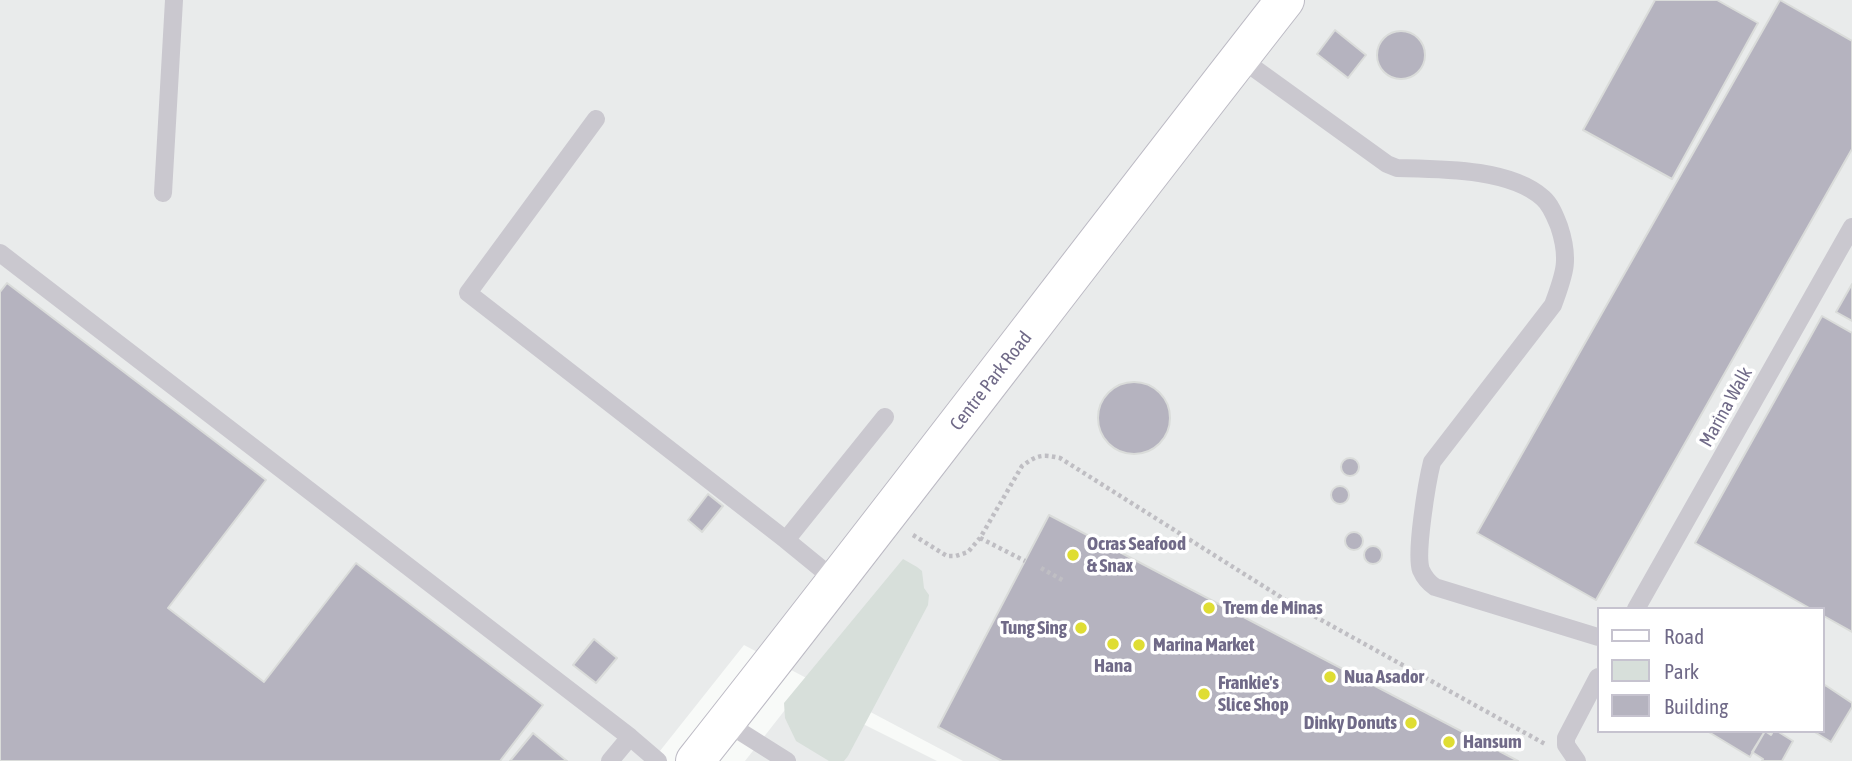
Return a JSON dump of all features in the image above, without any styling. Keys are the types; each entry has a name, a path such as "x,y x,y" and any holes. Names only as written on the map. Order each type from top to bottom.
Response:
{"street":[{"name":"Centre Park Road","path":"695,761 1285,0"}],"lane":[{"path":"163,193 174,0"},
{"path":"1240,58 1387,164 1396,168 1460,170 1508,180 1527,187 1549,204 1565,246 1563,280 1553,305 1432,462 1419,556 1421,570 1435,587 1596,636"},
{"path":"596,119 468,293 835,580"},
{"name":"Marina Walk","path":"1637,607 1852,227"},
{"path":"0,253 658,761"},
{"path":"786,540 885,417"},
{"path":"1577,761 1566,745 1566,738 1596,681"},
{"path":"725,722 787,761"},
{"path":"610,761 630,737"}],"path":[{"path":"887,515 911,534 947,556 956,556 968,552 980,538 1022,466 1031,459 1044,455 1060,458 1287,601 1553,748"},
{"path":"980,538 1025,561"},
{"path":"1041,568 1064,581"}],"shaded area":[{"path":"0,0 1852,0 1852,761 963,761 744,645 652,761 0,761"},
{"path":"799,692 937,761 745,761"}],"green space":[{"path":"903,559 922,571 924,588 929,595 928,605 848,756 844,761 829,761 796,741 785,718 784,703"}],"building":[{"path":"1655,0 1717,0 1758,23 1672,179 1583,130"},
{"path":"1780,0 1852,41 1852,149 1596,600 1477,533"},
{"path":"1335,30 1366,55 1348,78 1317,54"},
{"path":"1401,31 1418,38 1425,55 1418,72 1401,79 1384,72 1377,55 1384,38"},
{"path":"7,283 266,480 168,608 264,682 356,563 543,705 500,761 0,761 0,292"},
{"path":"1852,284 1852,321 1836,312"},
{"path":"1822,316 1852,333 1852,632 1824,616 1824,607 1807,607 1695,543"},
{"path":"1134,382 1154,388 1164,398 1170,418 1164,438 1154,448 1134,454 1114,448 1104,438 1098,418 1104,398 1114,388"},
{"path":"1350,458 1356,461 1359,467 1356,473 1350,476 1344,473 1341,467 1344,461"},
{"path":"1340,486 1346,489 1349,495 1346,501 1340,504 1334,501 1331,495 1334,489"},
{"path":"708,494 723,506 702,532 688,520"},
{"name":"Marina Market","path":"1049,515 1518,761 1002,761 938,727"},
{"path":"1354,532 1360,535 1363,541 1360,547 1354,550 1348,547 1345,541 1348,535"},
{"path":"1373,546 1379,549 1382,555 1379,561 1373,564 1367,561 1364,555 1367,549"},
{"path":"594,639 617,658 596,683 573,665"},
{"path":"1824,687 1852,703 1831,742 1816,733 1824,733"},
{"path":"533,733 567,761 510,761"},
{"path":"1710,733 1764,733 1750,757"},
{"path":"1764,733 1780,733 1793,741 1782,761 1762,761 1763,759 1752,752"}],"place":[{"name":"Ocras Seafood & Snax","path":"1073,555"},
{"name":"Trem de Minas","path":"1209,608"},
{"name":"Tung Sing","path":"1081,628"},
{"name":"Hana","path":"1113,644"},
{"name":"Marina Market","path":"1139,645"},
{"name":"Nua Asador","path":"1330,677"},
{"name":"Frankie's Slice Shop","path":"1204,694"},
{"name":"Dinky Donuts","path":"1411,723"},
{"name":"Hansum","path":"1449,742"}]}
